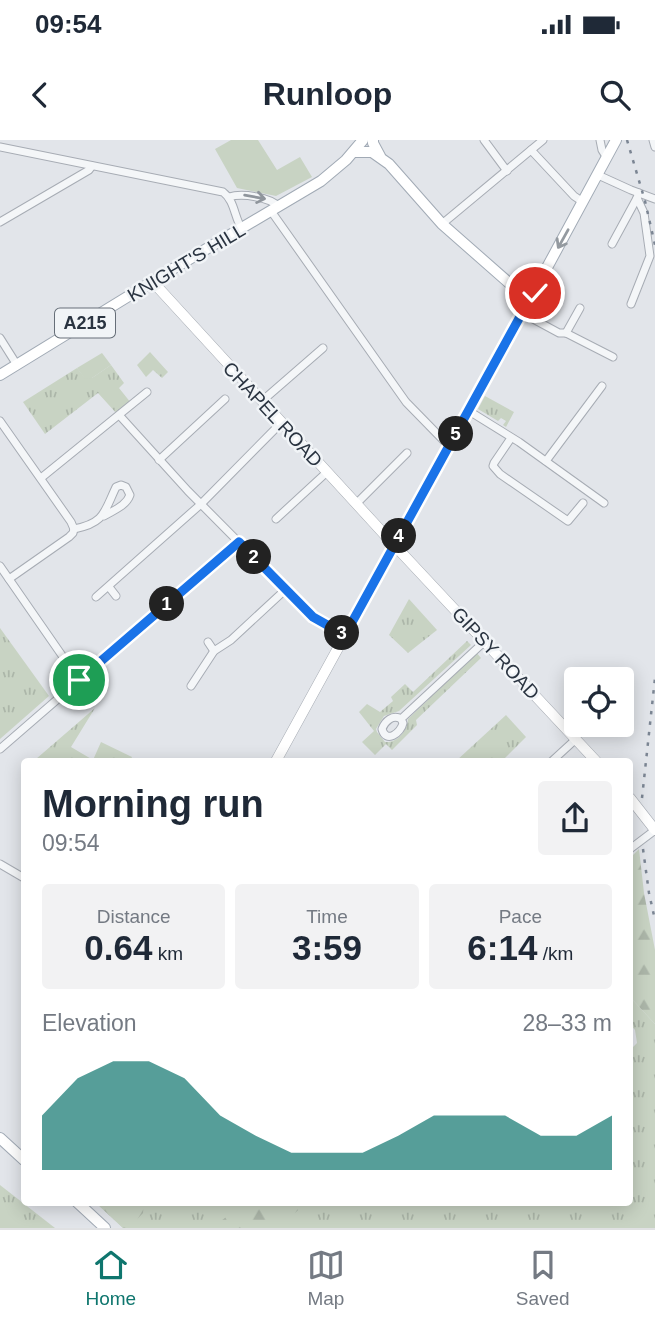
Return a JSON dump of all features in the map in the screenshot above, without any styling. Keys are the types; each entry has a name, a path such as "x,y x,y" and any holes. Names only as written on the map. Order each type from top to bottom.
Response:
{"main road":[{"name":"KNIGHT'S HILL","path":"0,375 326,177 355,152 363,140"},
{"path":"373,140 380,156 442,224 517,290 527,293 537,286 616,140"},
{"path":"355,152 366,151 380,156"},
{"path":"0,1138 21,1157"},
{"path":"81,1206 105,1228"}],"street":[{"path":"484,140 507,170"},
{"path":"442,224 543,140"},
{"path":"600,140 607,158"},
{"path":"653,140 655,146"},
{"path":"0,147 223,192 229,197 242,229"},
{"path":"531,150 583,202"},
{"path":"0,222 92,166"},
{"path":"598,175 638,196 655,198"},
{"path":"229,197 240,195 273,201 275,209 406,402 449,446"},
{"path":"612,244 638,196"},
{"path":"631,304 650,256 644,213 638,196"},
{"name":"CHAPEL ROAD","path":"153,282 395,544"},
{"path":"278,758 522,313 532,300 537,286"},
{"path":"517,290 524,301 522,313"},
{"path":"566,333 580,307"},
{"path":"522,313 613,357"},
{"path":"0,338 17,365"},
{"path":"262,401 323,348"},
{"path":"546,461 602,386"},
{"path":"41,478 147,392"},
{"path":"159,460 225,399"},
{"path":"469,411 604,503"},
{"path":"120,416 285,590 313,617 345,635"},
{"path":"0,421 74,529 74,533 69,537 9,579"},
{"path":"96,597 201,504 282,422"},
{"path":"511,438 493,466 500,474 568,521 583,503"},
{"path":"357,503 407,453"},
{"path":"276,519 327,472"},
{"path":"74,529 86,527 104,516"},
{"path":"0,749 239,542"},
{"name":"GIPSY ROAD","path":"395,544 593,758"},
{"path":"0,566 79,680"},
{"path":"108,587 116,596"},
{"path":"191,685 214,651 231,640 285,590"},
{"path":"401,719 485,640"},
{"path":"208,642 214,651"},
{"path":"555,758 576,739"},
{"path":"633,800 652,816 655,830 633,847"},
{"path":"0,864 21,876"}],"green space":[{"path":"231,140 258,140 277,170 300,157 312,177 276,196 237,188 215,149"},
{"path":"150,352 168,372 162,378 153,370 146,377 137,365"},
{"path":"102,353 111,365 92,378 85,379 77,368"},
{"path":"111,365 124,383 119,388 131,403 117,414 98,393 45,434 23,402 77,368 85,378 92,378"},
{"path":"485,396 514,412 506,427 503,425 506,421 501,418 498,421 478,409"},
{"path":"409,599 437,630 408,653 389,635"},
{"path":"0,628 49,696 0,739"},
{"path":"467,641 471,645 399,711 384,716 376,729 385,742 394,741 401,735 408,719 476,652 481,658 416,720 417,725 392,750 386,744 375,755 362,742 374,731 359,712 367,704 380,712 393,701 391,697 405,684 413,692"},
{"path":"95,708 71,747 90,758 37,758"},
{"path":"506,715 526,737 505,758 459,758"},
{"path":"101,742 132,758 94,758"},
{"path":"639,849 655,950 655,1024 633,1000 633,855"},
{"path":"633,1000 655,1024 655,1228 123,1228 99,1206 633,1206 633,1047 637,1043"},
{"path":"0,1185 21,1201 21,1206 27,1206 55,1228 0,1228"},
{"path":"99,1206 144,1206 143,1213 129,1228 123,1228"},
{"path":"236,1206 303,1206 285,1222 273,1228 216,1228"}],"railway":[{"path":"627,140 655,245"},
{"path":"642,798 655,678"},
{"path":"643,849 655,920"}],"route":[{"path":"79,680 239,542 313,617 345,635 535,293"}]}
